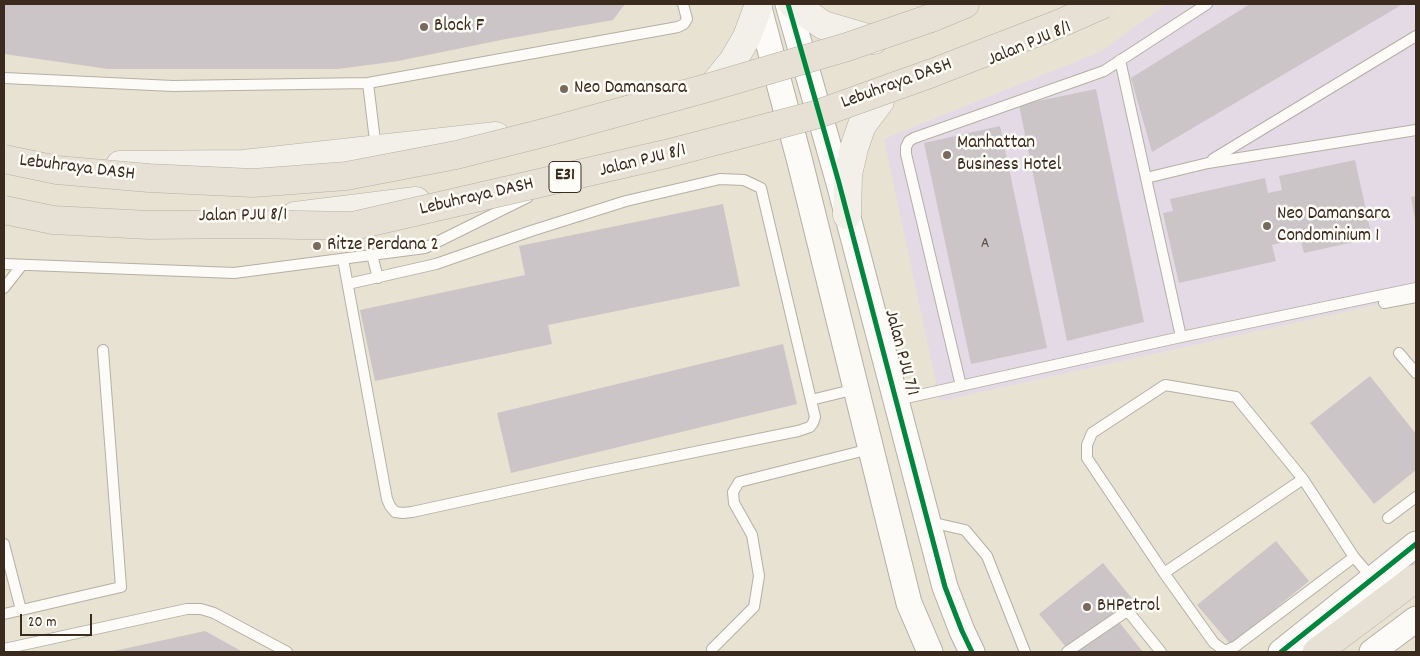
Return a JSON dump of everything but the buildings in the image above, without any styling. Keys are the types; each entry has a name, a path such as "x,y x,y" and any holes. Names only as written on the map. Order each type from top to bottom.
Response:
{"highway":[{"name":"Lebuhraya DASH","path":"4,159 57,170 149,178 253,183 346,176 456,154 547,132 707,88 847,47 965,4"},
{"name":"Lebuhraya DASH","path":"4,209 53,220 139,224 353,226 666,154 815,115 932,74 1104,4"},
{"path":"1317,652 1416,578"}],"main road":[{"path":"792,4 823,25 874,40"},
{"path":"4,166 244,164 523,133 874,40 978,4"},
{"name":"Jalan PJU 8/1","path":"4,209 78,218 299,216 509,189 549,186 880,102 976,68 1074,27 1110,4"},
{"path":"716,82 733,62 747,37 758,5"},
{"path":"847,215 848,174 854,148 862,125 880,102"}],"street":[{"name":"Jalan PJU 7/1","path":"788,4 847,215 946,587 972,652"},
{"path":"758,5 790,124 909,604 930,652"},
{"path":"1281,652 1416,544"},
{"path":"1372,652 1416,619"}],"lane":[{"path":"4,78 173,86 368,82 678,27 684,24 687,19 683,4"},
{"path":"961,386 906,154 906,147 909,141 1104,71 1207,4"},
{"path":"1208,163 1416,36"},
{"path":"1120,60 1181,337"},
{"path":"368,82 376,149"},
{"path":"1146,178 1208,163 1416,130"},
{"path":"343,259 387,499 395,512 412,512 798,431 810,427 815,417 761,188 744,180 720,179 626,201 436,264 348,284"},
{"path":"4,264 234,273 425,248 549,186"},
{"path":"372,255 378,278"},
{"path":"4,288 22,265"},
{"path":"897,400 1181,337 1416,288"},
{"path":"1384,303 1416,297"},
{"path":"4,614 121,586 103,350"},
{"path":"1399,353 1416,373"},
{"path":"1354,557 1236,646 1225,651 1214,643 1164,573 1087,458 1087,445 1092,433 1165,386 1236,397 1303,479 1354,557 1372,578"},
{"path":"811,400 856,389"},
{"path":"712,649 754,607 758,584 759,576 752,535 734,503 733,492 739,482 871,449"},
{"path":"1164,573 1303,479"},
{"path":"1388,518 1416,497"},
{"path":"929,521 965,530 987,556 1025,652"},
{"path":"4,544 22,610"},
{"path":"4,650 187,609 201,609 214,613 287,652"},
{"path":"1067,652 1124,613 1131,615 1161,652"}],"shaded area":[{"path":"1167,4 1416,4 1416,296 940,401 884,139 1100,52"}],"cycle path":[{"path":"788,4 839,183 945,587 972,652"},
{"path":"1281,652 1416,544"}],"place":[{"name":"Block F","path":"424,27"},
{"name":"Neo Damansara","path":"564,89"},
{"name":"Manhattan Business Hotel","path":"947,155"},
{"name":"Neo Damansara Condominium 1","path":"1267,226"},
{"name":"Ritze Perdana 2","path":"317,246"},
{"name":"BHPetrol","path":"1087,607"}]}
